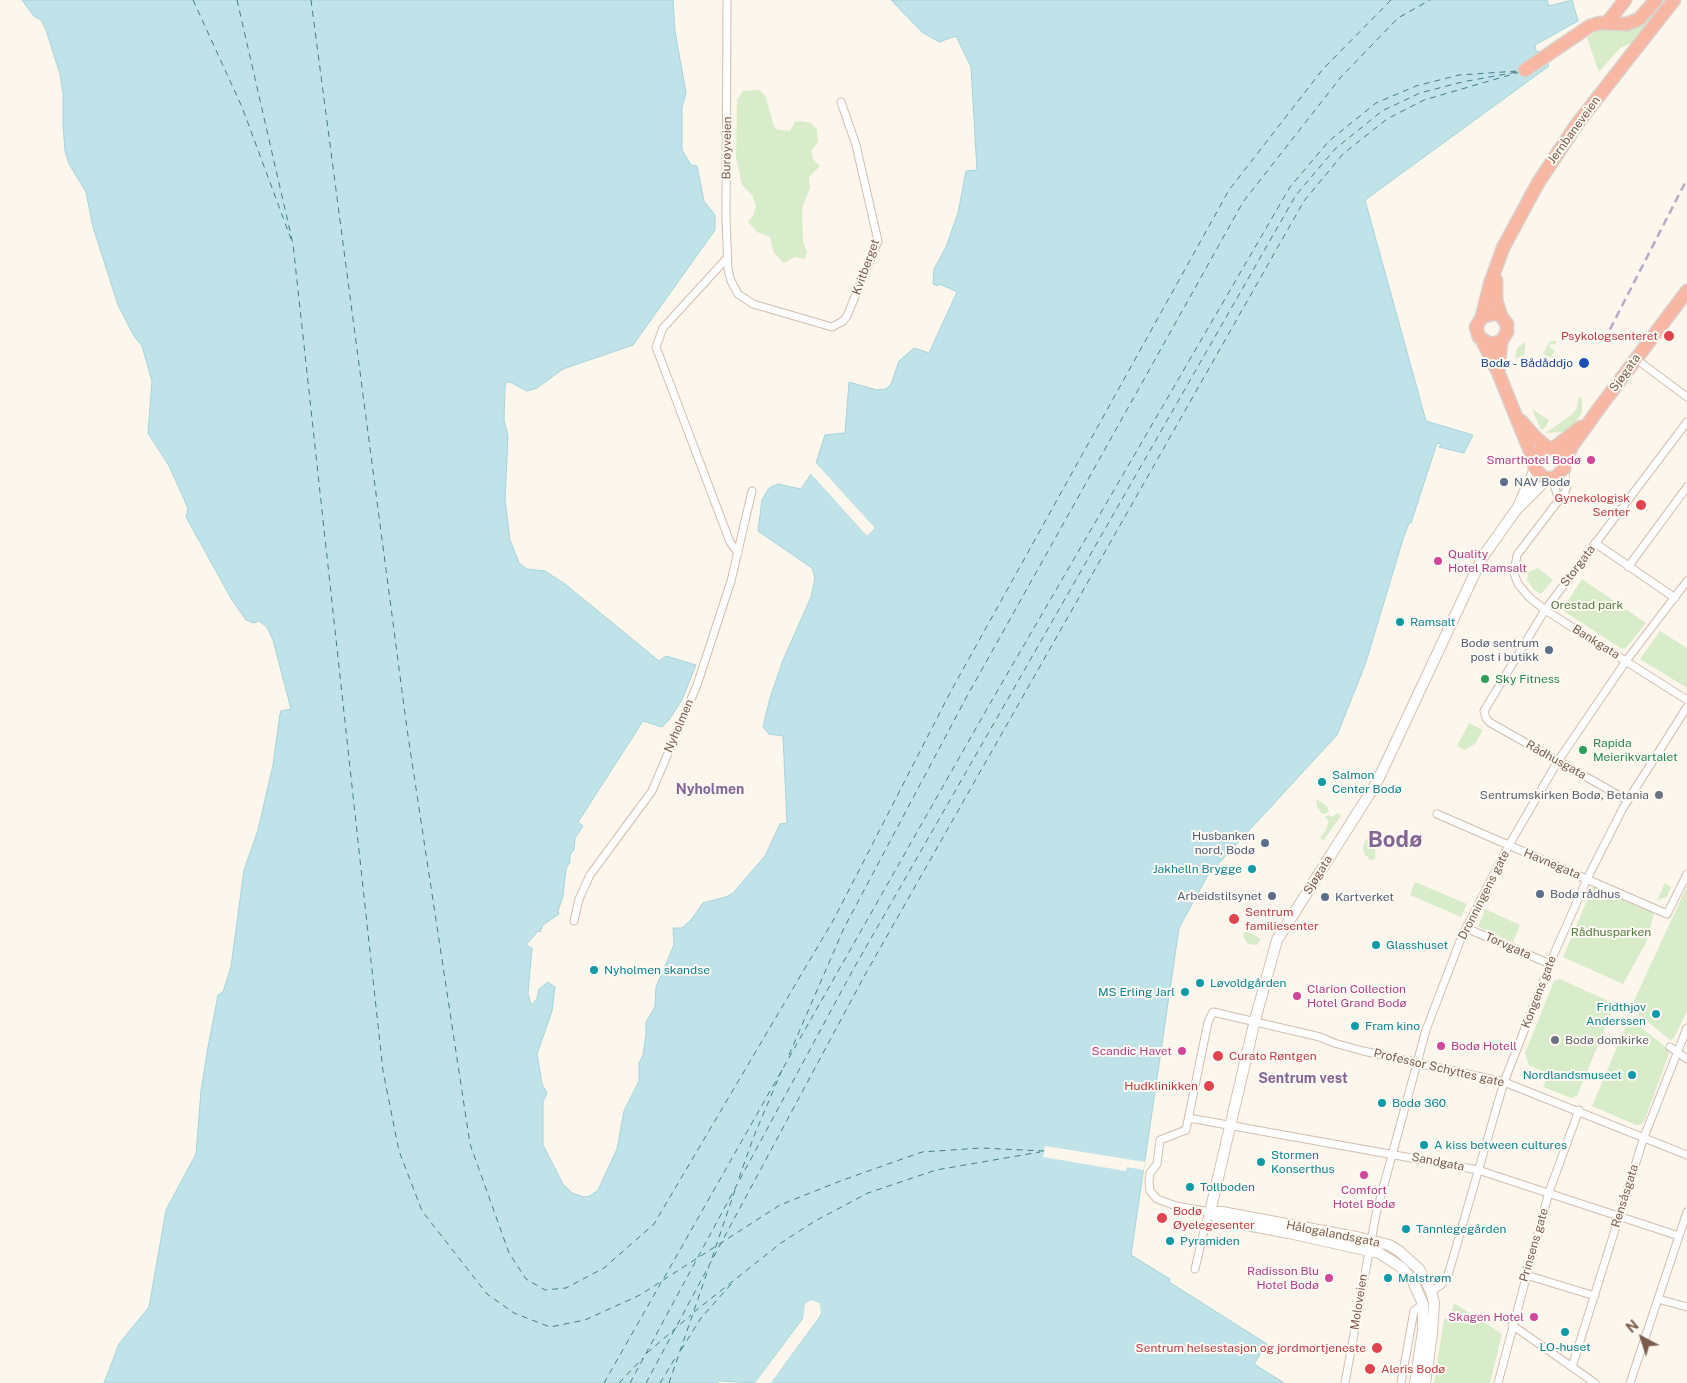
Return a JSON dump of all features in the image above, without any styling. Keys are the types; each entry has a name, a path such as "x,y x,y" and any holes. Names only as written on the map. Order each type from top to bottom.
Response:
{"highway":[{"path":"1607,23 1625,0"},
{"path":"1525,70 1590,26 1633,22 1644,14 1656,0"},
{"name":"Jernbaneveien","path":"1534,465 1517,416 1498,372 1476,330 1478,322 1482,317 1495,272 1518,218 1550,162 1577,124 1674,0"},
{"name":"Jernbaneveien","path":"1495,272 1496,300 1508,329 1501,342 1498,372"},
{"name":"Sjøgata","path":"1549,479 1559,476 1572,446 1687,292"},
{"path":"1482,317 1491,313 1501,316"},
{"path":"1483,342 1494,344 1501,342"},
{"name":"Sjøgata","path":"1534,465 1539,452 1551,448 1577,430 1600,407"},
{"name":"Jernbaneveien","path":"1517,416 1536,438 1551,448"},
{"path":"1551,448 1560,452 1564,465"},
{"path":"1534,465 1538,474 1549,479"}],"street":[{"name":"Burøyveien","path":"727,0 728,258 731,281 738,294"},
{"name":"Kvitberget","path":"738,294 753,304 825,327 838,326 847,316 878,241 878,236 856,145 841,102"},
{"path":"728,258 663,328 656,347 730,542 738,553"},
{"path":"1636,358 1687,397"},
{"name":"Storgata","path":"1486,718 1486,706 1545,610 1687,422"},
{"name":"Sjøgata","path":"1516,510 1534,465"},
{"path":"1559,500 1567,486 1564,465"},
{"path":"1549,479 1559,500"},
{"name":"Sjøgata","path":"1195,1269 1255,1020 1277,940 1377,782 1482,558 1516,510 1549,479"},
{"path":"1628,567 1687,487"},
{"name":"Nyholmen","path":"574,922 579,899 590,875 652,791 696,685 731,581 752,491"},
{"name":"Bankgata","path":"1559,500 1522,548 1514,566 1514,573 1523,591 1545,610 1687,700"},
{"path":"1595,543 1675,598"},
{"name":"Dronningens gate","path":"1369,1245 1416,1062 1436,1000 1466,928 1509,845 1558,761 1626,661 1687,581"},
{"name":"Kongens gate","path":"1431,1291 1441,1285 1448,1275 1504,1082 1550,964 1587,878 1627,800 1687,707"},
{"name":"Rådhusgata","path":"1486,718 1627,800"},
{"name":"Havnegata","path":"1437,814 1667,914 1687,874"},
{"name":"Torvgata","path":"1466,928 1550,964"},
{"name":"Professor Schyttes gate","path":"1189,1118 1208,1020 1212,1012 1255,1020 1320,1037 1342,1046 1504,1082 1687,1154"},
{"name":"Rensåsgata","path":"1572,1367 1644,1137 1674,1049 1687,1028"},
{"path":"1674,1049 1687,1059"},
{"name":"Prinsens gate","path":"1498,1383 1549,1192 1579,1110"},
{"name":"Sandgata","path":"1189,1118 1392,1153 1478,1170 1679,1236"},
{"name":"Hålogalandsgata","path":"1189,1118 1186,1130 1160,1140 1156,1164 1150,1173 1150,1191 1157,1199 1168,1204 1210,1212 1220,1220 1369,1245 1389,1245 1408,1258 1418,1269 1431,1291 1434,1315 1425,1383"},
{"path":"1630,1383 1687,1212"},
{"name":"Hålogalandsgata","path":"1369,1245 1402,1267 1412,1279 1423,1304 1424,1331 1415,1383"},
{"name":"Moloveien","path":"1345,1383 1369,1245"},
{"path":"1526,1275 1595,1296"},
{"path":"1658,1299 1687,1307"},
{"path":"1400,1383 1414,1311 1423,1304"},
{"path":"1512,1325 1595,1383"}],"green space":[{"path":"1661,0 1668,0 1635,41 1620,48 1599,72 1587,38 1598,30 1622,31"},
{"path":"759,90 765,95 775,129 790,131 795,122 801,121 811,123 817,129 818,142 811,151 813,159 820,166 809,177 810,188 802,208 803,241 807,252 805,259 795,257 784,263 774,253 770,237 757,232 748,222 753,216 756,206 752,195 742,185 736,158 737,100 743,91"},
{"path":"1550,341 1557,341 1555,345 1551,343 1549,347 1555,350 1551,358 1543,354"},
{"path":"1526,342 1524,355 1515,359 1517,348"},
{"path":"1579,397 1582,397 1582,413 1574,424 1563,432 1545,433 1576,410"},
{"path":"1532,409 1549,420 1546,427 1541,430"},
{"path":"1538,568 1553,580 1541,594 1534,590 1527,580 1528,572"},
{"name":"Orestad park","path":"1582,579 1646,623 1626,648 1622,649 1562,610"},
{"path":"1660,631 1687,648 1687,688 1640,659"},
{"path":"1469,723 1483,730 1475,744 1464,750 1457,746"},
{"path":"1316,799 1327,806 1329,812 1322,814 1317,807"},
{"path":"1338,813 1341,816 1323,841 1320,837 1325,832 1329,821 1325,817 1329,815 1332,817"},
{"path":"1371,831 1376,837 1375,859 1370,860 1364,853 1363,846"},
{"path":"1415,882 1467,904 1461,917 1410,895"},
{"path":"1665,883 1671,887 1667,897 1657,900"},
{"name":"Rådhusparken","path":"1594,884 1655,910 1646,943 1623,984 1563,957"},
{"path":"1687,886 1687,1011 1674,1038 1670,1040 1636,1012 1633,1003"},
{"path":"1485,909 1520,925 1513,942 1478,927"},
{"path":"1246,931 1261,939 1257,945 1248,944 1243,934"},
{"path":"1560,979 1615,1004 1577,1096 1571,1098 1543,1087 1549,1074 1529,1065 1525,1053 1554,981"},
{"path":"1628,1021 1633,1021 1668,1049 1669,1054 1644,1122 1640,1125 1592,1106"},
{"path":"1384,1247 1408,1263 1426,1287 1430,1306 1422,1383 1419,1383 1428,1318 1425,1294 1416,1278 1404,1264 1381,1249"},
{"path":"1454,1303 1502,1334 1490,1383 1434,1383 1444,1319 1449,1319"}],"water":[{"path":"22,0 673,0 675,31 686,93 682,107 682,150 691,165 697,166 704,201 715,215 715,230 633,345 563,369 537,388 527,391 510,382 506,382 505,387 504,420 508,436 505,500 510,540 519,563 527,569 545,571 565,584 659,661 666,656 696,665 682,700 669,720 662,727 643,721 578,822 583,826 575,838 574,850 570,854 563,896 558,911 559,914 543,925 540,932 538,931 526,945 532,948 528,993 531,1005 537,999 539,989 548,982 555,987 552,1011 537,1054 542,1084 547,1093 543,1102 543,1145 563,1184 572,1193 584,1197 590,1196 598,1190 617,1149 624,1111 639,1081 639,1063 643,1055 646,1022 655,1007 656,987 674,945 673,928 682,928 691,920 703,903 726,897 733,893 765,856 780,824 787,823 783,736 769,734 763,727 770,698 783,660 811,597 815,578 812,568 758,531 762,500 769,488 778,484 801,489 811,474 867,536 875,528 816,463 825,435 845,433 849,382 877,390 886,389 891,384 899,361 914,348 929,353 957,292 940,284 938,286 933,284 934,269 946,247 958,213 966,171 977,170 971,67 956,36 939,42 922,32 891,0 1547,0 1549,6 1572,0 1578,21 1535,45 1536,51 1542,52 1549,66 1365,200 1426,421 1473,435 1464,453 1439,447 1441,444 1437,443 1411,523 1409,523 1403,539 1365,665 1337,735 1208,875 1179,928 1131,1255 1170,1279 1169,1282 1267,1344 1254,1364 1284,1383 771,1383 821,1315 820,1303 811,1300 805,1309 803,1318 755,1383 719,1381 717,1383 104,1383 119,1344 149,1307 166,1210 196,1154 201,1091 208,1047 218,995 223,992 231,967 244,870 258,830 273,765 280,714 281,711 291,709 273,640 267,627 259,621 254,623 246,620 232,600 186,517 188,509 169,466 148,433 152,381 142,346 134,336 118,305 93,227 86,192 69,164 65,151 63,93 60,74 46,30 41,20 34,16"}],"pier":[{"path":"816,463 875,528 867,536 811,474 812,472 867,533 872,528 815,466"},
{"path":"1045,1146 1145,1162 1144,1170 1127,1167 1126,1171 1043,1157"},
{"path":"811,1300 820,1303 821,1314 771,1383 769,1383 819,1314 818,1304 810,1303 805,1320 758,1383 755,1383 803,1319 805,1304"}],"ferry route":[{"path":"193,0 242,107 291,239"},
{"path":"237,0 293,244 383,1071 399,1151 422,1211 487,1294 514,1313 550,1327 585,1320 640,1295 780,1205 843,1180 922,1152 981,1148 1044,1151"},
{"path":"311,0 407,729 470,1144 509,1253 526,1279 545,1290 566,1288 604,1268 654,1224 834,919 951,691 1229,190 1323,69 1391,0"},
{"path":"789,1055 844,928 966,698 1243,202 1341,77 1398,18 1430,0"},
{"path":"664,1278 988,707 1290,187 1329,141 1376,103 1416,86 1459,75 1518,71"},
{"path":"630,1383 854,968 1296,195 1335,149 1382,111 1420,93 1462,82 1517,72"},
{"path":"646,1383 866,973 1304,201 1343,154 1387,119 1424,100 1520,72"},
{"path":"739,1178 754,1136 782,1070"},
{"path":"694,1312 781,1243 815,1221 868,1193 936,1170 1040,1152"},
{"path":"712,1258 736,1187"},
{"path":"669,1383 709,1267"},
{"path":"604,1383 662,1281"},
{"path":"681,1350 701,1318 733,1282"},
{"path":"647,1353 691,1315"},
{"path":"660,1383 677,1355"},
{"path":"619,1383 643,1358"}],"railway":[{"path":"1604,341 1687,179"}],"place":[{"name":"Psykologsenteret","path":"1669,336"},
{"name":"Bodø - Bådåddjo","path":"1584,363"},
{"name":"Smarthotel Bodø","path":"1591,460"},
{"name":"NAV Bodø","path":"1504,482"},
{"name":"Gynekologisk Senter","path":"1641,505"},
{"name":"Quality Hotel Ramsalt","path":"1438,561"},
{"name":"Ramsalt","path":"1400,622"},
{"name":"Bodø sentrum post i butikk","path":"1549,650"},
{"name":"Sky Fitness","path":"1485,679"},
{"name":"Rapida Meierikvartalet","path":"1583,750"},
{"name":"Salmon Center Bodø","path":"1322,782"},
{"name":"Sentrumskirken Bodø, Betania","path":"1659,795"},
{"name":"Husbanken nord, Bodø","path":"1265,843"},
{"name":"Jakhelln Brygge","path":"1252,869"},
{"name":"Bodø rådhus","path":"1540,894"},
{"name":"Arbeidstilsynet","path":"1272,896"},
{"name":"Kartverket","path":"1325,897"},
{"name":"Sentrum familiesenter","path":"1234,919"},
{"name":"Glasshuset","path":"1376,945"},
{"name":"Nyholmen skandse","path":"594,970"},
{"name":"Løvoldgården","path":"1200,983"},
{"name":"MS Erling Jarl","path":"1185,992"},
{"name":"Clarion Collection Hotel Grand Bodø","path":"1297,996"},
{"name":"Fridthjov Anderssen","path":"1656,1014"},
{"name":"Fram kino","path":"1355,1026"},
{"name":"Bodø domkirke","path":"1555,1040"},
{"name":"Bodø Hotell","path":"1441,1046"},
{"name":"Scandic Havet","path":"1182,1051"},
{"name":"Curato Røntgen","path":"1218,1056"},
{"name":"Nordlandsmuseet","path":"1632,1075"},
{"name":"Hudklinikken","path":"1209,1086"},
{"name":"Bodø 360","path":"1382,1103"},
{"name":"A kiss between cultures","path":"1424,1145"},
{"name":"Stormen Konserthus","path":"1261,1162"},
{"name":"Comfort Hotel Bodø","path":"1364,1175"},
{"name":"Tollboden","path":"1190,1187"},
{"name":"Bodø Øyelegesenter","path":"1162,1218"},
{"name":"Tannlegegården","path":"1406,1229"},
{"name":"Pyramiden","path":"1170,1241"},
{"name":"Radisson Blu Hotel Bodø","path":"1329,1278"},
{"name":"Malstrøm","path":"1388,1278"},
{"name":"Skagen Hotel","path":"1534,1317"},
{"name":"LO-huset","path":"1565,1332"},
{"name":"Sentrum helsestasjon og jordmortjeneste","path":"1377,1348"},
{"name":"Aleris Bodø","path":"1370,1369"}],"district":[{"name":"Nyholmen","path":"710,790"},
{"name":"Bodø","path":"1395,840"},
{"name":"Sentrum vest","path":"1303,1079"}]}
